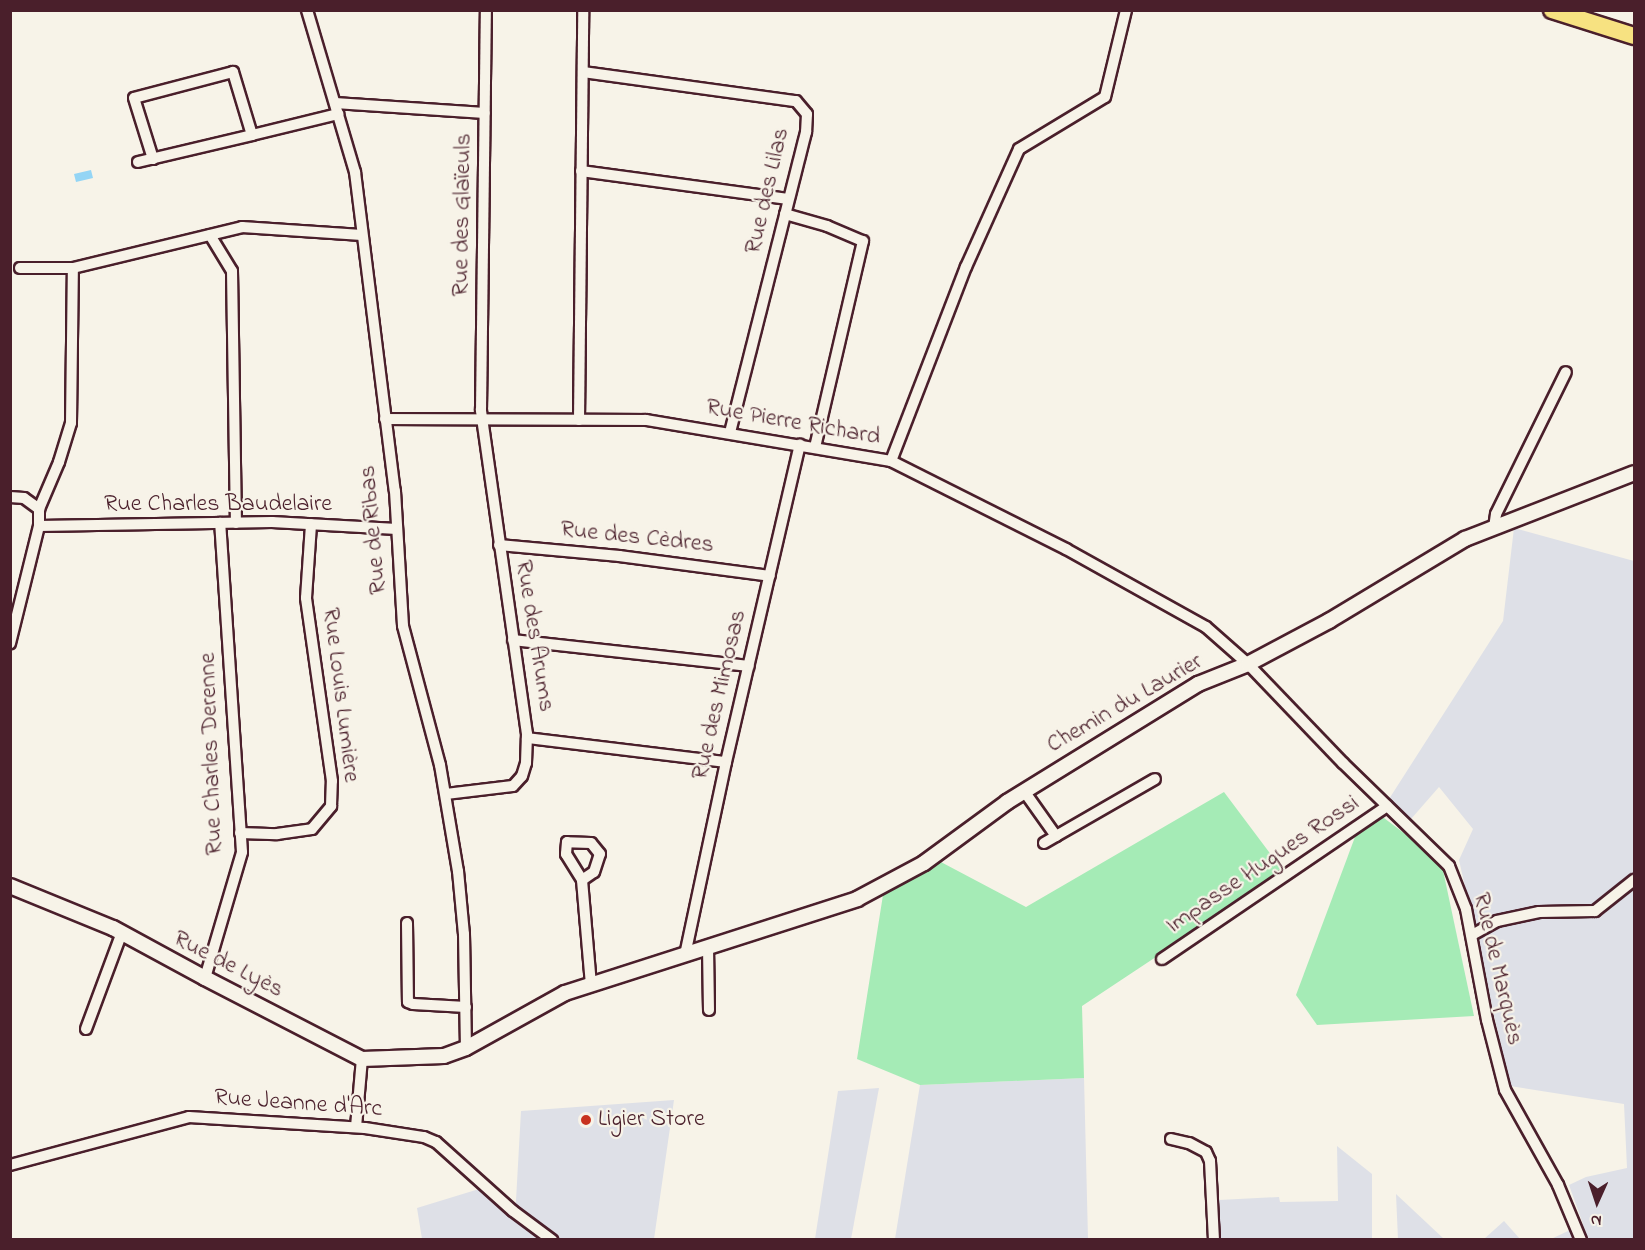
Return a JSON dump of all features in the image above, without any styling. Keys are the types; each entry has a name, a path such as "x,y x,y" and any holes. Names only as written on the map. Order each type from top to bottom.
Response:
{"main road":[{"path":"1552,10 1635,36"}],"street":[{"name":"Rue de Ribas","path":"307,10 355,172 395,491 404,626 446,794 464,934 466,1048"},
{"name":"Rue des Glaïeuls","path":"484,421 481,410 486,10"},
{"path":"579,420 583,10"},
{"path":"891,461 966,267 1019,150 1105,97 1126,10"},
{"path":"153,159 134,98 233,72 252,135"},
{"name":"Rue des Lilas","path":"583,72 796,101 807,114 789,199 730,433"},
{"path":"138,162 252,135 337,109 485,113"},
{"path":"581,171 789,199"},
{"path":"785,214 827,226 863,241 815,447"},
{"path":"21,268 73,268 242,227 362,235"},
{"path":"210,235 232,271 236,523"},
{"path":"10,643 39,526 39,509 59,462 71,423 73,268"},
{"path":"1494,528 1496,514 1566,372"},
{"name":"Rue Pierre Richard","path":"385,419 646,420 891,461 1066,549 1196,622 1248,664"},
{"name":"Rue des Arums","path":"446,794 513,786 522,776 526,763 527,738 499,545 484,421"},
{"name":"Rue des Mimosas","path":"684,955 800,444"},
{"name":"Chemin du Laurier","path":"362,1059 444,1056 466,1048 565,993 857,898 924,863 1024,791 1198,684 1248,664 1329,621 1465,539 1635,473"},
{"path":"10,497 24,498 39,509"},
{"name":"Rue Charles Derenne","path":"205,978 242,852 220,523"},
{"name":"Rue Charles Baudelaire","path":"39,526 236,523 397,529"},
{"name":"Rue Louis Lumière","path":"240,833 277,834 312,829 331,806 332,781 306,598 311,524"},
{"name":"Rue des Cèdres","path":"499,545 619,556 770,576"},
{"path":"513,640 748,666"},
{"name":"Rue de Marquès","path":"1248,664 1449,866 1466,909 1487,1020 1505,1090 1558,1185 1581,1239"},
{"path":"527,738 726,762"},
{"path":"1044,843 1155,779"},
{"path":"1024,791 1056,836"},
{"name":"Impasse Hugues Rossi","path":"1162,959 1387,806"},
{"path":"582,879 591,984"},
{"path":"1472,935 1497,921 1539,912 1594,911 1635,880"},
{"name":"Rue de Lyès","path":"10,886 122,932 205,978 362,1059"},
{"path":"407,923 408,1002 466,1007"},
{"path":"87,1029 122,932"},
{"path":"708,947 709,1010"},
{"path":"356,1127 362,1059"},
{"name":"Rue Jeanne d'Arc","path":"10,1165 189,1117 356,1127 424,1137 436,1142 513,1211 552,1239"},
{"path":"1171,1138 1206,1152 1210,1161 1214,1239"}],"shaded area":[{"path":"1514,528 1634,561 1634,1239 1551,1239 1583,1224 1569,1185 1586,1177 1627,1168 1624,1104 1510,1086 1459,860 1473,829 1439,787 1411,819 1389,799 1503,621"},
{"path":"1084,1078 1088,1239 895,1239 920,1085"},
{"path":"879,1088 851,1239 815,1239 838,1091"},
{"path":"674,1100 654,1239 422,1239 417,1208 479,1189 515,1218 521,1111"},
{"path":"1337,1146 1372,1174 1372,1239 1220,1239 1219,1200 1279,1197 1280,1202 1338,1201"},
{"path":"1396,1194 1444,1239 1398,1239"},
{"path":"1504,1221 1520,1239 1484,1239"}],"green space":[{"path":"1224,792 1284,872 1082,1006 1084,1078 920,1085 857,1059 883,895 939,861 1026,907"},
{"path":"1380,815 1441,861 1474,1016 1317,1025 1296,995 1355,837"}],"water":[{"path":"91,170 93,178 76,182 74,174"}],"place":[{"name":"Ligier Store","path":"586,1120"}]}
